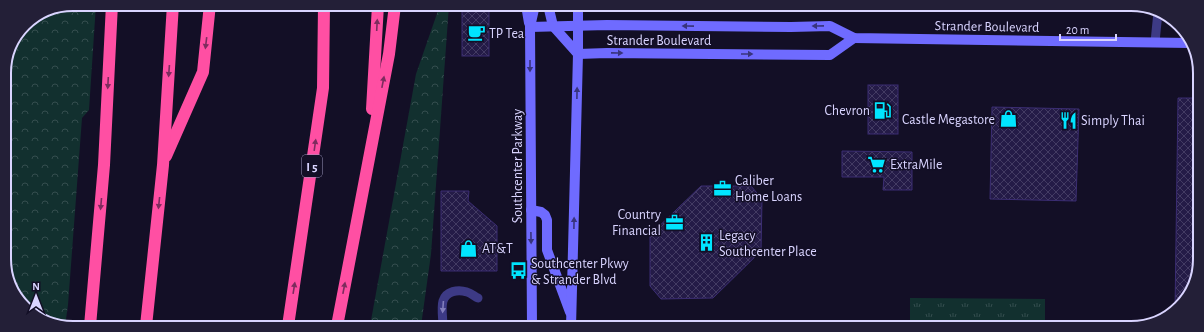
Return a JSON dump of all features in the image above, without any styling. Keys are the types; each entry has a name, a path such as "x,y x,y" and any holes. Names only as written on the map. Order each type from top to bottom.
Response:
{"highway":[{"path":"90,321 104,166 112,11"},
{"path":"147,321 163,164 173,11"},
{"path":"163,164 202,72 209,11"},
{"name":"I 5","path":"289,321 323,88 324,11"},
{"path":"368,162 378,11"},
{"path":"337,321 389,54 394,11"}],"main road":[{"path":"527,11 530,27"},
{"name":"Southcenter Parkway","path":"532,321 530,27 534,11"},
{"path":"549,11 553,26 578,54"},
{"path":"553,26 554,11"},
{"path":"572,321 578,11"},
{"name":"Strander Boulevard","path":"530,27 578,25 830,26 854,38 1185,43"},
{"name":"Strander Boulevard","path":"578,54 830,55 854,38"},
{"path":"531,210 545,215 547,220 547,250 572,321"}],"lane":[{"path":"1155,42 1157,17"},
{"path":"443,321 443,302 447,295 451,292 468,292 478,298"}],"green space":[{"path":"96,11 89,110 82,118 66,320 57,319 39,311 26,300 21,293 12,271 11,69 17,46 32,26 42,19 61,12"},
{"path":"438,11 449,11 431,254 422,321 371,321 416,74"},
{"path":"910,298 1045,299 1045,321 910,321"}],"building":[{"name":"TP Tea","path":"462,11 489,11 489,56 462,56"},
{"name":"Chevron","path":"868,85 898,85 898,134 868,134"},
{"path":"1178,98 1193,98 1193,259 1191,275 1188,283 1183,293 1175,303"},
{"path":"992,107 1079,109 1076,201 990,199"},
{"name":"ExtraMile","path":"842,151 912,152 912,190 883,190 884,177 842,177"},
{"name":"Legacy Southcenter Place","path":"701,186 751,186 762,199 761,251 713,298 661,299 650,286 650,235"},
{"name":"AT&T","path":"441,191 469,191 468,201 497,226 497,271 441,271"}],"place":[{"name":"TP Tea","path":"476,33"},
{"name":"Chevron","path":"883,110"},
{"name":"Castle Megastore","path":"1008,119"},
{"name":"Simply Thai","path":"1068,120"},
{"name":"ExtraMile","path":"877,164"},
{"name":"Caliber Home Loans","path":"722,188"},
{"name":"Country Financial","path":"674,222"},
{"name":"Legacy Southcenter Place","path":"706,243"},
{"name":"AT&T","path":"469,248"},
{"name":"Southcenter Pkwy & Strander Blvd","path":"518,271"}]}
